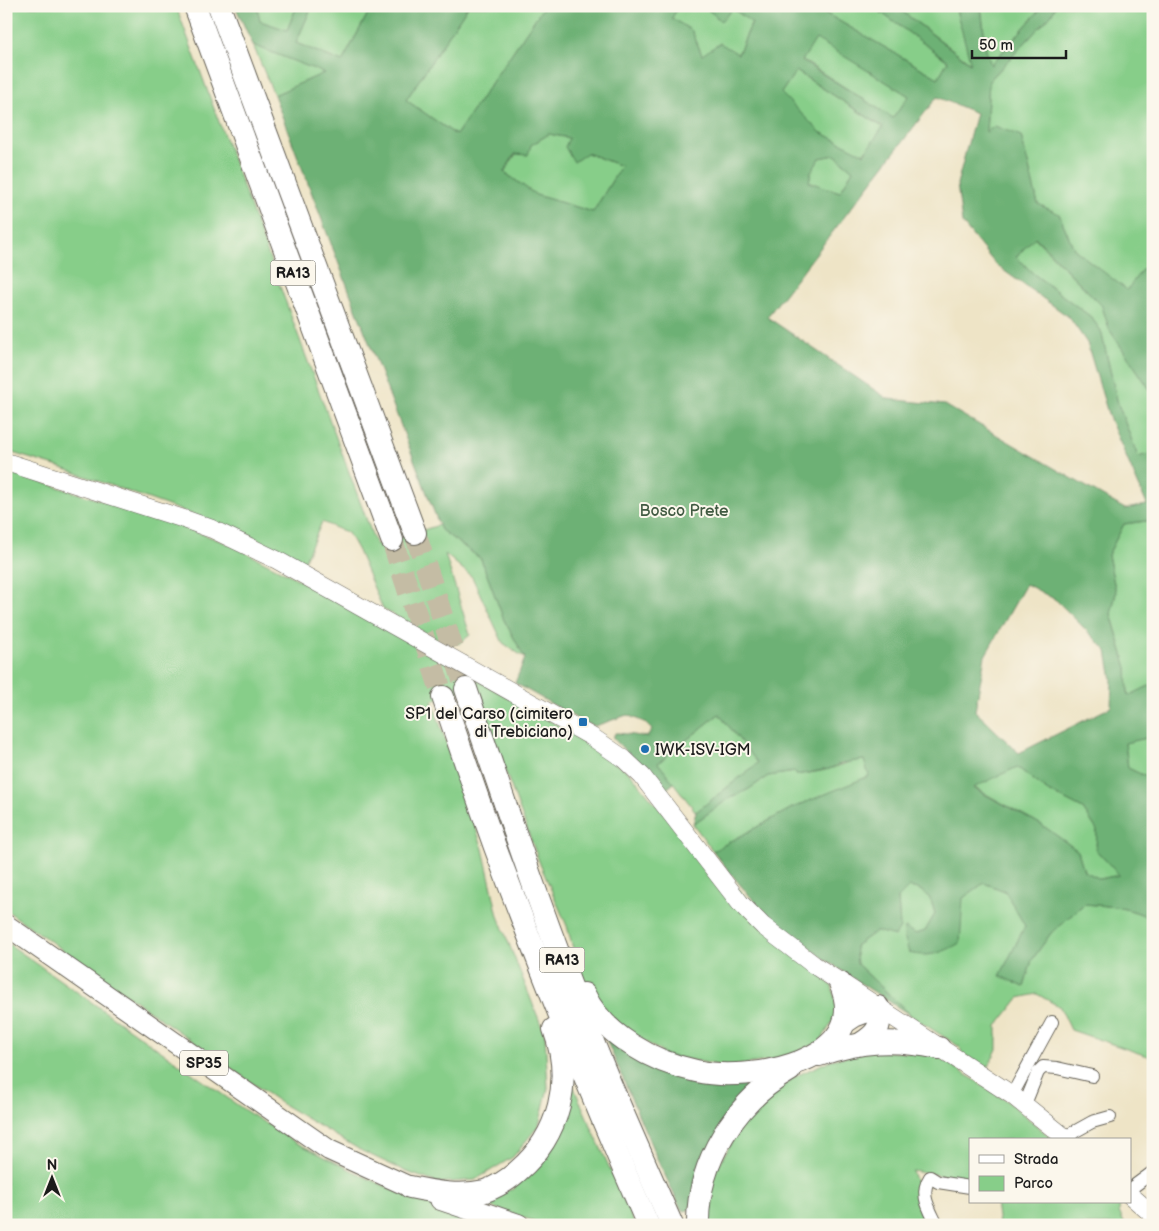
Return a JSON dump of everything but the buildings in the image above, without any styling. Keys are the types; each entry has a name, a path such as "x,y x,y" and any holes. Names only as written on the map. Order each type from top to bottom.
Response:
{"highway":[{"name":"RA13","path":"195,6 392,540"},
{"name":"RA13","path":"219,6 415,533"},
{"name":"RA13","path":"466,689 516,836 606,1075 672,1225"},
{"name":"RA13","path":"443,697 494,845 540,966 609,1136 648,1225"},
{"path":"516,836 548,899 588,1001 594,1010 621,1037 649,1055 697,1072 746,1074 783,1068 842,1047 862,1043 914,1043 939,1048"},
{"path":"410,1187 450,1194 468,1194 487,1190 500,1184 530,1161 539,1150 547,1138 557,1112 562,1084 558,1041 514,920 494,845"},
{"path":"840,983 847,1005 845,1022"},
{"path":"698,1225 705,1176 711,1160 724,1132 743,1109 772,1082 831,1043 845,1022 854,1016 878,1007 880,1018 877,1030 873,1036 862,1043"},
{"path":"410,1187 518,1225"}],"main road":[{"path":"6,462 184,520 246,544 592,737 624,759 642,776 751,915 789,946 840,983 1018,1099 1066,1138"},
{"name":"SP35","path":"6,925 329,1150 410,1187"},
{"path":"1132,1197 1153,1215"}],"street":[{"path":"1018,1099 1052,1022"},
{"path":"1018,1099 1043,1067 1057,1068 1092,1076"},
{"path":"1066,1138 1092,1122 1110,1117"},
{"path":"1132,1188 1153,1172"},
{"path":"937,1225 924,1196 924,1186 930,1177 938,1182 969,1187"}],"green space":[{"path":"6,6 176,6 376,545 439,525 441,530 481,559 504,620 525,658 503,643 472,577 445,554 470,635 460,643 446,645 383,609 358,551 348,533 322,522 303,564 250,535 62,468 6,451"},
{"name":"Bosco Prete","path":"235,6 257,6 260,21 287,30 297,6 312,6 296,43 342,62 372,6 468,6 406,100 456,135 544,6 679,6 672,18 692,31 702,55 720,43 738,54 752,23 733,9 721,21 704,6 813,6 938,78 948,61 872,6 895,6 971,64 955,6 981,6 986,50 991,65 1043,6 1056,6 1051,15 989,81 986,132 995,126 1021,136 1038,204 1059,214 1074,249 1127,290 1143,268 1153,277 1153,394 1109,329 1102,306 1035,237 1016,257 1035,275 1091,317 1101,331 1118,404 1138,457 1153,453 1153,520 1124,524 1108,555 1116,593 1111,614 1127,668 1128,696 1153,684 1153,747 1147,738 1125,743 1128,768 1153,780 1153,920 1137,912 1084,904 1051,933 1032,960 1024,987 1000,976 1025,926 1005,891 984,883 963,898 960,943 941,952 923,955 909,953 904,936 905,928 916,934 925,931 935,914 932,903 927,895 920,890 909,887 898,898 900,928 895,936 876,931 855,946 857,964 913,1017 842,971 790,934 757,904 713,851 792,808 869,776 864,760 842,763 829,769 796,775 795,772 768,776 749,789 727,800 693,824 696,812 758,763 719,714 658,763 674,783 664,791 613,738 615,733 647,737 652,730 644,722 627,715 595,726 585,723 515,683 525,658 504,620 481,559 441,530 274,95 324,73 253,45","holes":["816,39 909,96 893,118 802,61","796,71 883,127 864,154 820,132 781,93","937,97 976,113 957,184 962,223 996,265 1069,317 1087,343 1109,417 1147,505 1125,509 945,405 888,399 767,317","549,134 569,138 565,147 574,162 587,153 621,166 593,212 536,195 504,172 515,154 528,155 531,145","835,155 853,170 840,192 809,182 811,172 820,158","1026,584 1056,600 1107,651 1112,680 1111,707 1019,753 975,711 985,656","1017,767 1048,791 1083,809 1097,830 1096,850 1119,875 1100,879 1084,871 1078,851 1042,825 973,788"]},
{"path":"257,6 297,6 287,30 260,21"},
{"path":"312,6 372,6 342,62 296,43"},
{"path":"468,6 544,6 456,135 406,100"},
{"path":"679,6 704,6 721,21 733,9 752,22 738,54 702,55 692,31 671,18"},
{"path":"813,6 872,6 948,61 938,78"},
{"path":"895,6 955,6 972,64"},
{"path":"981,6 1043,6 990,66 986,50"},
{"path":"1056,6 1153,6 1153,277 1143,268 1127,291 1074,249 1059,214 1038,204 1021,136 986,133 989,81 1051,15"},
{"path":"816,38 909,96 893,118 802,60"},
{"path":"253,45 325,73 274,95"},
{"path":"796,71 884,128 863,154 820,132 781,93"},
{"path":"549,134 569,138 587,153 621,166 593,212 536,195 504,172 516,154"},
{"path":"835,155 853,170 840,192 809,182 811,172 820,158"},
{"path":"1034,237 1102,306 1109,329 1153,394 1153,453 1138,457 1118,404 1101,331 1091,317 1035,275 1016,257"},
{"path":"6,471 167,521 229,544 288,574 586,741 631,774 654,802 832,986 838,1013 820,1042 780,1059 728,1067 666,1055 616,1023 587,986 578,967 567,926 540,864 474,687 432,701 483,849 498,916 545,1035 548,1088 539,1125 513,1157 475,1180 438,1183 407,1172 362,1151 282,1104 6,910"},
{"path":"1153,520 1153,684 1128,697 1127,668 1111,613 1116,593 1108,555 1124,524"},
{"path":"719,714 758,763 696,812 658,763"},
{"path":"1147,738 1153,747 1153,780 1128,768 1125,742"},
{"path":"864,760 870,776 792,808 713,851 693,824 727,800 749,789 768,776 796,772 796,775 817,772 850,762"},
{"path":"1017,767 1048,791 1083,809 1097,830 1096,850 1120,875 1100,879 1084,871 1078,851 1042,825 973,787"},
{"path":"984,883 1005,891 1025,926 1001,975 1024,987 1032,960 1051,933 1084,904 1137,912 1153,920 1153,1058 1071,1030 1060,1007 1037,994 1019,998 997,1026 997,1049 987,1070 962,1053 960,1047 913,1017 857,964 855,946 876,931 900,928 898,898 909,887 920,890 927,895 932,903 935,914 925,931 916,934 905,929 909,953 963,898"},
{"path":"6,942 246,1111 295,1142 407,1196 489,1225 6,1225"},
{"path":"606,1039 755,1079 689,1210 684,1211 681,1209 655,1154"},
{"path":"869,1051 934,1054 1007,1101 1052,1138 969,1138 969,1180 912,1171 930,1225 706,1225 713,1175 747,1115 794,1077 831,1060"},
{"path":"569,1077 635,1225 546,1225 470,1200 514,1189"},
{"path":"996,1204 1120,1204 1119,1212 1125,1225 999,1225"}],"tunnel":[{"path":"415,533 466,689"},
{"path":"392,540 443,697"}],"place":[{"name":"SP1 del Carso (cimitero di Trebiciano)","path":"583,722"},
{"name":"IWK-ISV-IGM","path":"645,749"}]}
